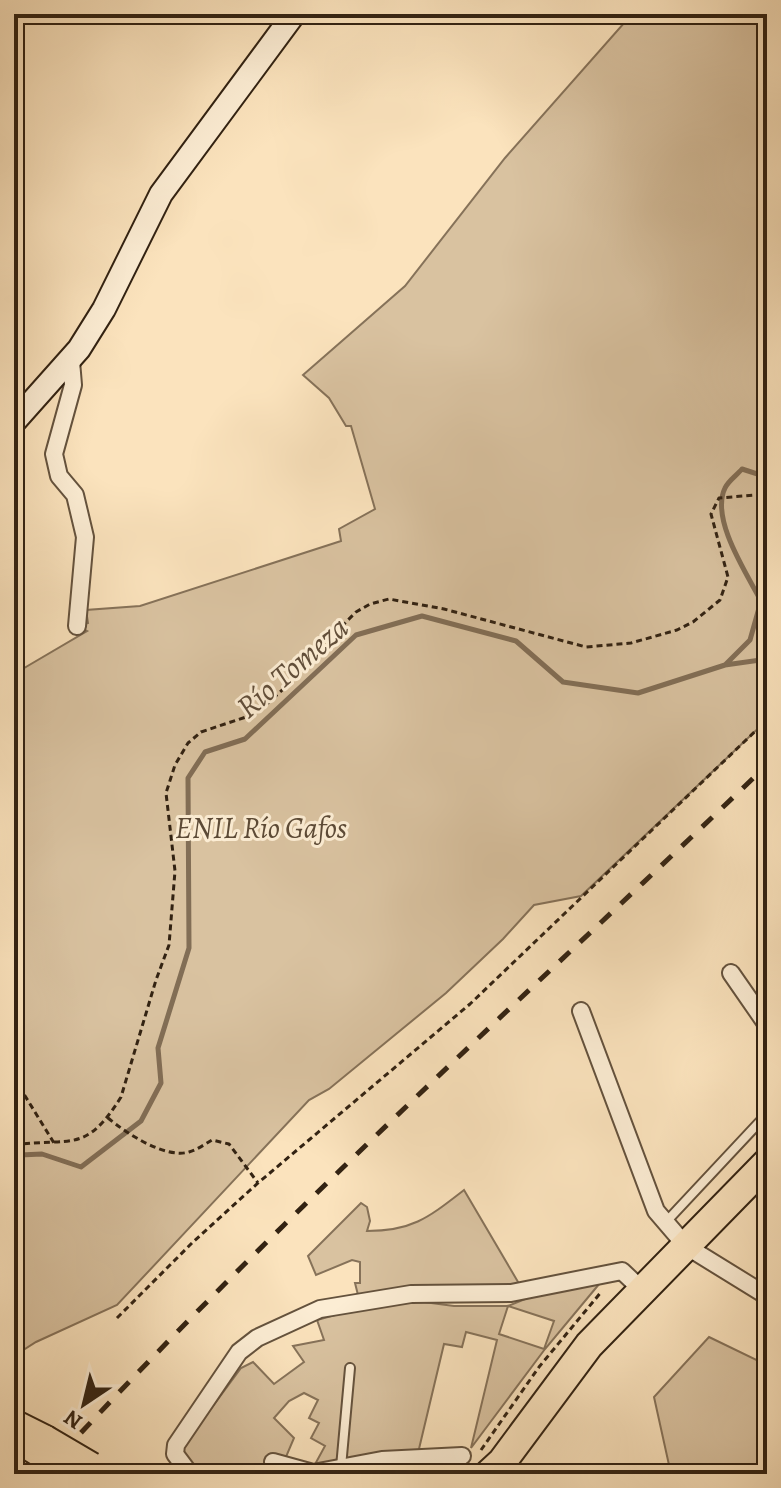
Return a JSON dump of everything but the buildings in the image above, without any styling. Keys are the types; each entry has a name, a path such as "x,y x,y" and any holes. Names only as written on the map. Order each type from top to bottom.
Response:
{"highway":[{"path":"490,1466 612,1320 765,1170"}],"main road":[{"path":"14,1422 25,1447 48,1474"},
{"path":"25,1447 90,1471"}],"street":[{"path":"14,422 71,361 104,309 146,222 178,168 294,14"},
{"path":"71,361 73,385 54,454 59,476 75,495 85,537 77,626"},
{"path":"731,973 767,1025"},
{"path":"581,1011 656,1211 686,1246 767,1296"},
{"path":"190,1474 175,1454 176,1445 239,1352 257,1338 320,1309 411,1294 511,1293 622,1271 642,1290"},
{"path":"273,1462 313,1473 340,1468 363,1469 382,1460 490,1466"}],"lane":[{"path":"665,1223 767,1114"},
{"path":"340,1468 350,1368"}],"path":[{"path":"14,1145 82,1140 108,1118 126,1084 169,945 175,871 166,793 175,765 188,743 201,732 246,717 268,703 326,650 341,627 356,612 389,599 444,609 586,647 631,643 677,630 693,622 720,600 728,577 711,514 719,498 767,494"},
{"path":"117,1318 258,1183 470,1004 767,720"},
{"path":"14,1078 55,1144"},
{"path":"108,1118 130,1135 172,1153 189,1152 212,1140 229,1144 258,1183"},
{"path":"490,1466 539,1367 614,1273"}],"green space":[{"name":"ENIL Río Gafos","path":"632,14 767,14 767,720 581,896 534,905 446,993 329,1089 309,1100 117,1305 36,1342 14,1356 14,674 87,631 77,626 88,623 86,610 140,606 341,541 339,529 375,509 351,426 346,426 329,398 303,375 405,286 505,158"},
{"path":"464,1190 521,1287 359,1299 355,1283 360,1283 360,1262 352,1260 316,1275 308,1256 361,1203 367,1207 370,1221 367,1231 383,1230 420,1221"},
{"path":"600,1283 545,1349 471,1448 497,1340 466,1332 462,1347 444,1344 418,1453 313,1468 325,1446 311,1438 319,1423 309,1418 318,1400 304,1393 289,1401 274,1418 294,1438 283,1464 267,1457 265,1463 296,1474 197,1474 182,1448 241,1368 253,1362 274,1384 304,1362 293,1346 324,1340 317,1320 371,1305 416,1301 454,1306 508,1306 530,1297","holes":["508,1306 554,1321 544,1349 499,1334"]},
{"path":"709,1337 767,1365 767,1474 671,1474 654,1397"}],"waterway":[{"name":"Río Tomeza","path":"14,1161 20,1155 42,1154 81,1167 141,1121 161,1083 158,1048 189,948 188,778 205,752 245,739 356,635 422,616 516,641 563,682 638,693 725,665 750,640 761,601 732,546 722,515 722,501 726,485 742,469 767,477"},
{"name":"Río Tomeza","path":"725,665 767,659"}],"railway":[{"path":"43,1474 130,1381 308,1202 767,765"}]}
